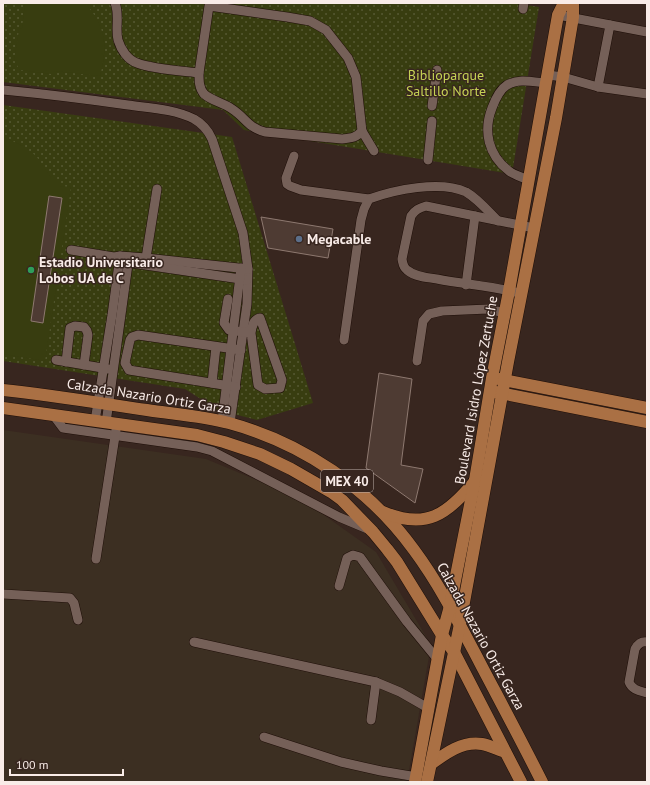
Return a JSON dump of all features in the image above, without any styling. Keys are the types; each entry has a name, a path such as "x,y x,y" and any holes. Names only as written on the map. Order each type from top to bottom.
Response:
{"main road":[{"name":"Boulevard Isidro López Zertuche","path":"420,780 428,708 475,480 558,15 564,3"},
{"name":"Boulevard Isidro López Zertuche","path":"420,780 431,764 460,624 556,118 573,17 572,3"},
{"path":"492,378 647,408"},
{"name":"Calzada Nazario Ortiz Garza","path":"3,390 226,422 274,438 327,466 379,510 414,550 460,624 542,782"},
{"path":"490,390 503,394 647,422"},
{"name":"MEX 40","path":"3,408 108,426 197,436 224,442 260,454 330,492 345,504 373,532 397,562 454,652 521,782"},
{"path":"379,510 404,519 425,519 451,507 475,480"},
{"path":"431,764 453,749 470,744 482,744 505,752"}],"street":[{"path":"115,3 118,9 117,28 120,48 127,56 137,63 199,73"},
{"path":"362,131 357,136 342,139 272,133 258,130 249,125 233,109 204,94 199,82 199,73 210,4 310,21 326,30 348,58 356,77 362,131 374,151"},
{"path":"558,15 647,32"},
{"path":"598,87 610,25"},
{"path":"432,106 437,70"},
{"path":"528,180 509,172 500,163 490,148 488,129 490,114 497,96 506,85 519,81 563,77 598,87 647,94"},
{"path":"3,90 78,98 181,114 198,122 209,132 242,233 244,269 243,332 254,363 257,382 259,387 265,389 280,388 282,380 260,318 258,318 243,332 236,349 226,422"},
{"path":"428,160 432,121"},
{"path":"294,156 286,178 290,186 302,190 368,199 394,191 416,188 430,187 455,189 465,192 476,199 498,221"},
{"path":"146,258 157,189"},
{"path":"344,340 362,220 368,199"},
{"path":"522,294 424,277 411,273 403,265 402,259 411,216 420,208 426,206 534,228"},
{"path":"466,285 475,216"},
{"path":"71,250 244,280"},
{"path":"122,259 146,258 244,269"},
{"path":"103,404 113,370 112,351 122,259"},
{"path":"228,299 224,323 226,328 243,332"},
{"path":"417,361 423,321 429,314 442,311 488,309 505,313"},
{"path":"66,362 70,328 75,326 84,327 88,335 84,365"},
{"path":"231,386 129,370 125,364 132,337 138,335 236,349"},
{"path":"212,383 216,347"},
{"path":"112,351 127,352"},
{"path":"96,559 108,426 103,404 104,368 112,351"},
{"path":"56,360 113,370"},
{"path":"234,365 254,363"},
{"path":"54,416 64,428 108,426 212,451 340,517 373,532"},
{"path":"339,586 347,558 353,555 360,556 407,622 438,660"},
{"path":"3,594 70,598 74,603 78,620"},
{"path":"194,642 376,682 400,692 428,708"},
{"path":"647,642 640,642 635,649 629,682 634,689 647,693"},
{"path":"372,720 376,682"},
{"path":"264,737 322,757 354,766 420,780"}],"shaded area":[{"path":"3,430 206,459 300,498 376,552 431,645 407,782 3,782"}],"green space":[{"name":"Biblioparque Saltillo Norte","path":"3,3 513,3 539,7 512,174 244,130 223,110 3,82"},
{"path":"25,3 85,3 97,20 103,37 104,55 100,76 54,71 51,74 20,70 14,60 19,30 22,28"},
{"path":"3,105 232,137 313,403 257,420 218,410 185,389 3,361"},
{"name":"Estadio Universitario Lobos UA de C","path":"3,139 8,139 23,146 36,156 50,176 60,186 71,187 45,361 3,354"}],"building":[{"path":"49,196 62,198 43,323 31,321"},
{"name":"Megacable","path":"261,217 333,229 328,258 268,248"},
{"path":"379,373 412,379 401,465 423,469 415,503 366,468"}],"place":[{"name":"Megacable","path":"299,239"},
{"name":"Estadio Universitario Lobos UA de C","path":"31,270"}]}
